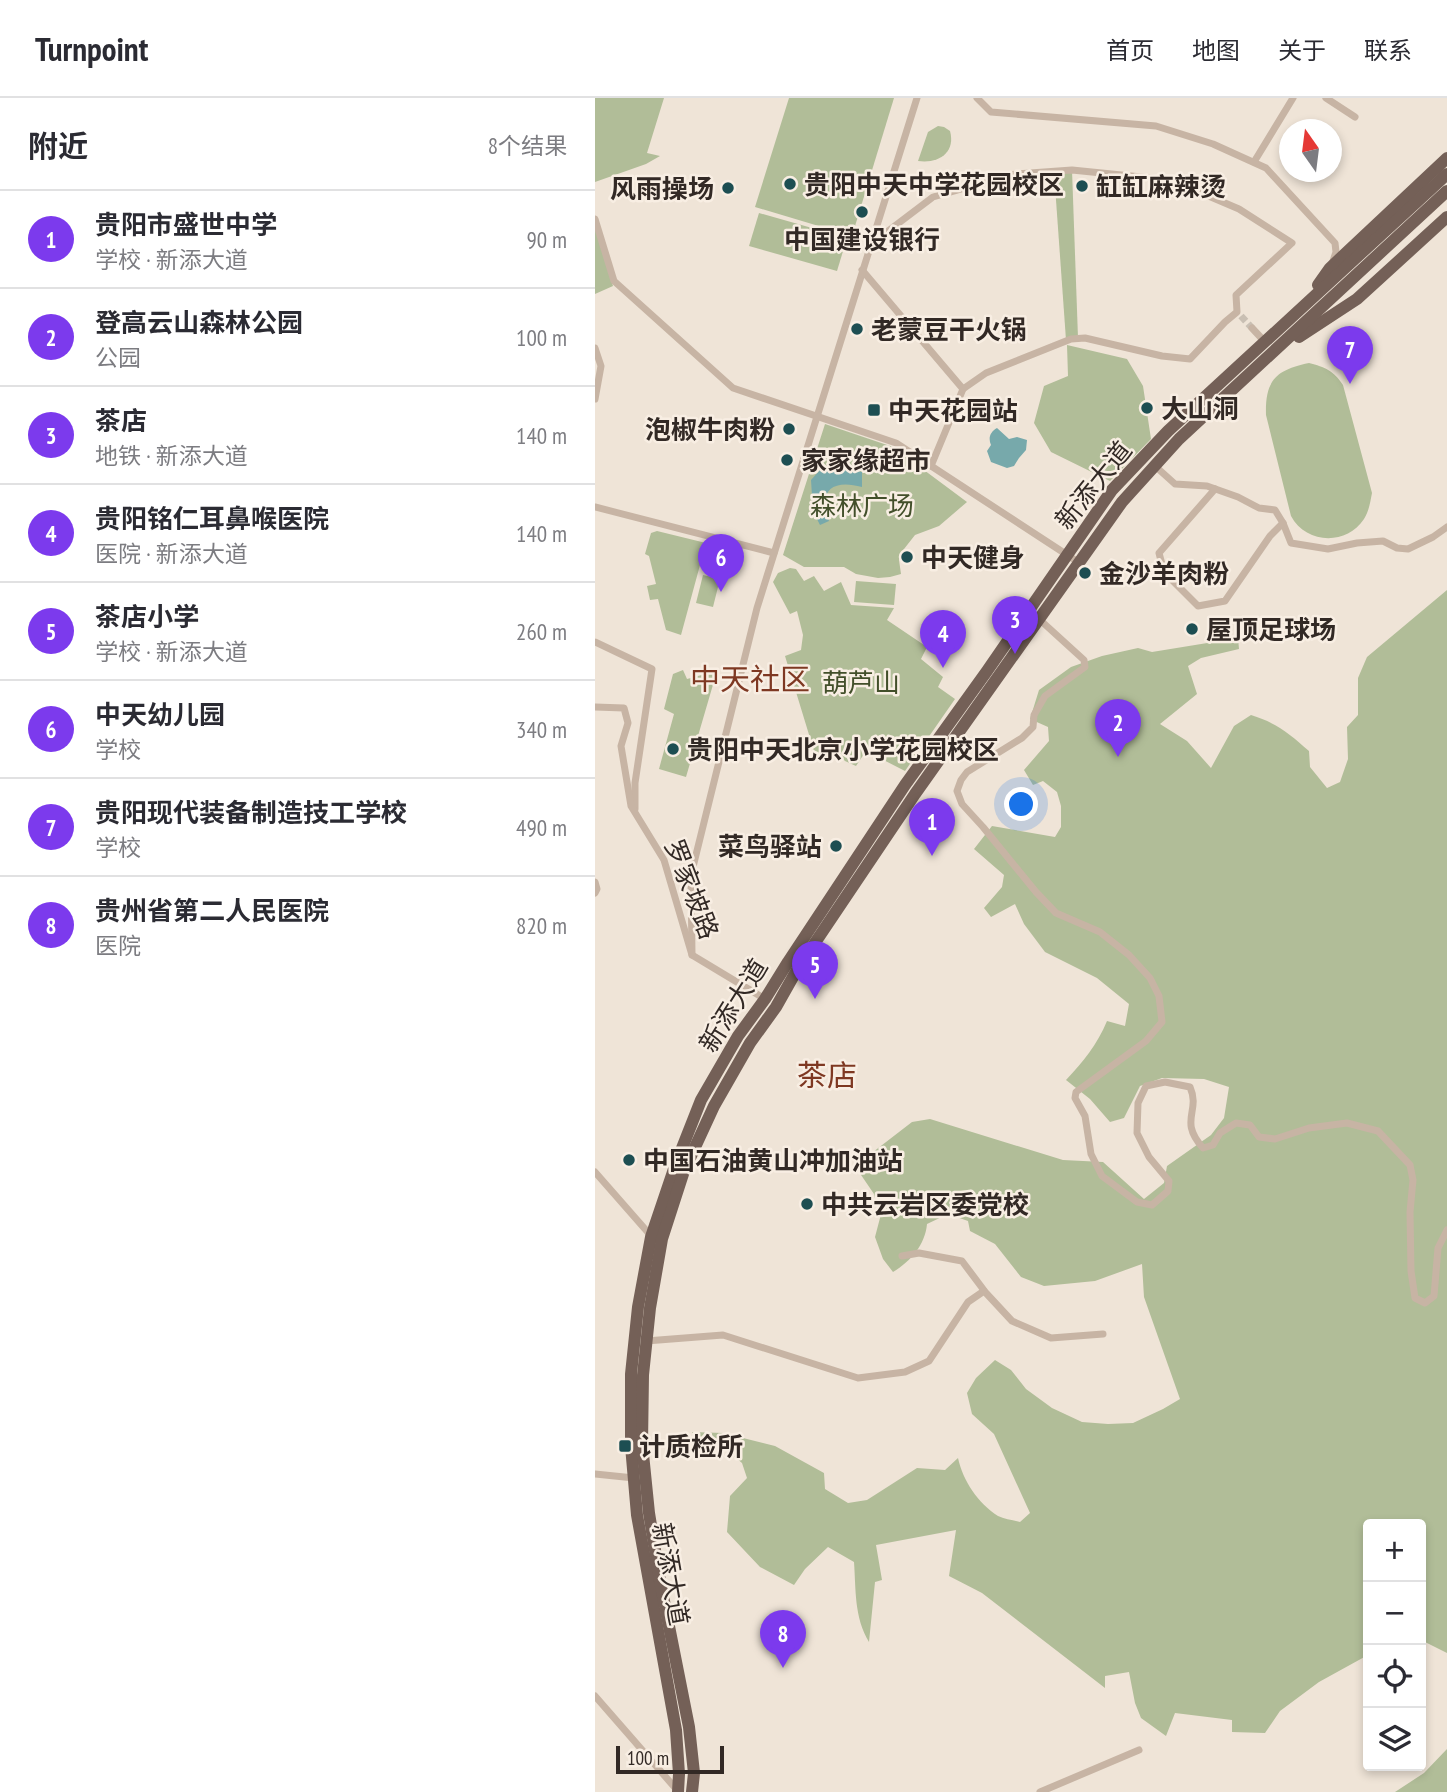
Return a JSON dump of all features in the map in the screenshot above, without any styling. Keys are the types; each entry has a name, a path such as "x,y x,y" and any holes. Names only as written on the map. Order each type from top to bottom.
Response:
{"main road":[{"path":"1302,307 1330,268 1447,158"},
{"name":"新添大道","path":"678,1791 676,1730 637,1515 631,1446 631,1374 638,1307 675,1166 701,1100 738,1036 905,785 1112,490 1168,431 1447,174"},
{"name":"新添大道","path":"692,1792 694,1773 689,1727 649,1513 642,1444 643,1374 657,1238 714,1106 798,968 915,794 1122,502 1179,439 1447,191"},
{"path":"1269,356 1357,299 1447,217"}],"street":[{"path":"692,955 691,874 757,608 916,98"},
{"path":"977,98 991,112 1156,126 1213,144 1254,162 1266,168 1335,243 1336,252 1330,268"},
{"path":"1254,162 1293,98"},
{"path":"1326,98 1355,117"},
{"path":"870,245 933,197 1015,174 1072,170 1171,180 1239,209 1292,243 1236,295 1239,314 1225,322 1190,359 1162,356 1085,338 1070,339 986,373 964,389 931,466"},
{"path":"595,219 614,281 733,388 896,443 1078,562"},
{"path":"863,270 964,389"},
{"path":"1252,328 1265,342"},
{"path":"595,348 601,366 595,399"},
{"path":"1155,466 1175,484 1206,486 1238,497 1259,509 1275,510 1291,543 1328,549 1383,541 1397,548 1408,549 1447,527"},
{"path":"1215,489 1159,553 1164,572 1198,606 1225,601 1270,536 1283,523"},
{"path":"595,507 774,553"},
{"path":"1038,618 1084,660 1085,667 1045,696 1034,715 1033,727 1022,738 967,772 957,791 962,804 1035,892 1056,913 1100,932 1129,955 1150,978 1159,996 1162,1022 1146,1041 1076,1092 1075,1098 1085,1116 1091,1154 1101,1176 1137,1202 1152,1205 1168,1191 1169,1181 1149,1157 1137,1133 1138,1103 1146,1086 1165,1082 1190,1087 1195,1097 1190,1120 1193,1136 1203,1148 1213,1145 1220,1133 1235,1123 1250,1125 1259,1137 1275,1139 1309,1128 1347,1123 1378,1131 1410,1165 1413,1180 1410,1212 1411,1271 1415,1298 1425,1303 1434,1296 1438,1248 1447,1230"},
{"path":"595,642 652,668 635,783 635,813"},
{"name":"罗家坡路","path":"595,707 624,708 628,723 621,746 631,806 664,860 692,955 765,999"},
{"path":"595,882 595,893"},
{"path":"595,1172 657,1238"},
{"path":"902,1256 919,1253 962,1261 984,1291 1012,1321 1051,1338 1103,1334"},
{"path":"646,1341 723,1335 858,1378 905,1372 929,1361 968,1302 984,1291"},
{"path":"595,1474 634,1478"},
{"path":"595,1696 678,1791"},
{"path":"1040,1792 1139,1750"}],"green space":[{"path":"595,98 664,98 647,153 660,156 646,164 595,182"},
{"path":"789,98 894,98 852,236 755,207"},
{"path":"938,126 950,131 948,151 932,161 918,161 928,132"},
{"path":"1072,170 1078,338 1066,340 1054,172"},
{"path":"759,213 847,238 837,271 749,246"},
{"path":"595,226 613,286 595,294"},
{"path":"1067,345 1127,359 1143,386 1151,439 1110,481 1051,452 1034,423 1044,386 1068,376"},
{"path":"1309,363 1329,370 1343,385 1372,493 1364,519 1347,534 1337,537 1326,538 1306,532 1291,516 1266,415 1270,385 1274,379 1288,369"},
{"name":"森林广场","path":"825,424 893,447 967,502 939,526 915,535 899,560 901,574 878,578 856,574 844,567 804,567 783,555"},
{"path":"657,531 706,543 681,635 666,630 658,599 650,600 647,586 656,584 649,556 645,554 651,533"},
{"name":"葫芦山","path":"790,568 796,569 804,581 814,576 824,591 841,582 851,605 894,608 887,620 927,647 921,659 943,677 938,687 955,699 905,771 866,751 856,766 837,753 826,755 814,751 785,656 801,650 803,635 797,611 790,614 773,582 778,573"},
{"path":"703,575 720,579 713,607 696,603"},
{"path":"856,581 896,584 894,605 854,602"},
{"path":"1447,590 1447,1653 1426,1642 1426,1519 1363,1519 1363,1658 1319,1682 1280,1711 1265,1733 1232,1732 1232,1720 1175,1713 1166,1736 1141,1718 1129,1672 1105,1676 1105,1688 982,1593 949,1576 956,1530 876,1545 882,1580 875,1582 869,1642 858,1613 854,1562 828,1547 805,1569 794,1585 760,1567 727,1532 730,1496 747,1478 742,1463 720,1444 701,1445 692,1432 723,1433 775,1446 824,1473 825,1489 848,1503 867,1500 917,1468 945,1470 958,1458 968,1483 984,1505 998,1516 1020,1522 1030,1513 994,1434 972,1414 967,1393 976,1378 995,1360 1011,1370 1026,1389 1052,1408 1082,1422 1133,1423 1180,1399 1144,1297 1142,1264 1095,1281 1044,1286 1021,1277 995,1244 970,1231 968,1221 948,1214 927,1224 916,1252 893,1272 883,1259 875,1237 880,1218 874,1194 859,1172 864,1159 912,1122 930,1119 1063,1160 1103,1162 1144,1199 1164,1183 1167,1166 1211,1135 1224,1118 1229,1087 1204,1079 1162,1078 1140,1086 1124,1118 1110,1122 1090,1099 1066,1080 1089,1053 1107,1021 1125,1026 1129,1004 1097,978 1045,952 1024,924 1015,904 991,917 984,908 1002,887 1004,875 974,849 992,826 1055,837 1061,827 1061,806 1057,792 1043,781 1033,785 1024,770 1049,741 1048,727 1030,719 1039,690 1071,667 1102,656 1138,648 1152,652 1238,638 1239,649 1201,658 1188,666 1197,694 1160,724 1187,741 1211,768 1234,726 1251,715 1260,718 1283,730 1309,751 1310,767 1327,788 1340,782 1348,759 1347,727 1358,715 1358,678 1367,657"},
{"path":"683,670 687,679 717,671 686,777 659,769 674,714 664,709 673,674"},
{"path":"1447,1749 1447,1792 1395,1792 1424,1773"}],"water":[{"path":"997,428 1009,439 1017,437 1027,440 1026,450 1014,466 1007,468 991,462 987,451 991,445 990,435"},
{"path":"829,468 862,472 862,487 843,485 830,489 825,501 829,521 820,525 813,511 811,480 820,470"}],"tunnel":[{"path":"1241,316 1252,328"}],"place":[{"name":"贵阳中天中学花园校区","path":"790,184"},
{"name":"缸缸麻辣烫","path":"1082,186"},
{"name":"风雨操场","path":"728,188"},
{"name":"中国建设银行","path":"862,212"},
{"name":"老蒙豆干火锅","path":"857,329"},
{"name":"贵阳现代装备制造技工学校","path":"1350,384"},
{"name":"大山洞","path":"1147,408"},
{"name":"中天花园站","path":"874,410"},
{"name":"泡椒牛肉粉","path":"789,429"},
{"name":"家家缘超市","path":"787,460"},
{"name":"中天健身","path":"907,557"},
{"name":"金沙羊肉粉","path":"1085,573"},
{"name":"中天幼儿园","path":"721,592"},
{"name":"屋顶足球场","path":"1192,629"},
{"name":"茶店","path":"1015,654"},
{"name":"贵阳铭仁耳鼻喉医院","path":"943,668"},
{"name":"贵阳中天北京小学花园校区","path":"673,749"},
{"name":"登高云山森林公园","path":"1118,757"},
{"name":"菜鸟驿站","path":"836,846"},
{"name":"贵阳市盛世中学","path":"932,856"},
{"name":"茶店小学","path":"815,999"},
{"name":"中国石油黄山冲加油站","path":"629,1160"},
{"name":"中共云岩区委党校","path":"807,1204"},
{"name":"计质检所","path":"625,1446"},
{"name":"贵州省第二人民医院","path":"783,1668"}],"district":[{"name":"中天社区","path":"750,678"},
{"name":"茶店","path":"827,1074"}]}
